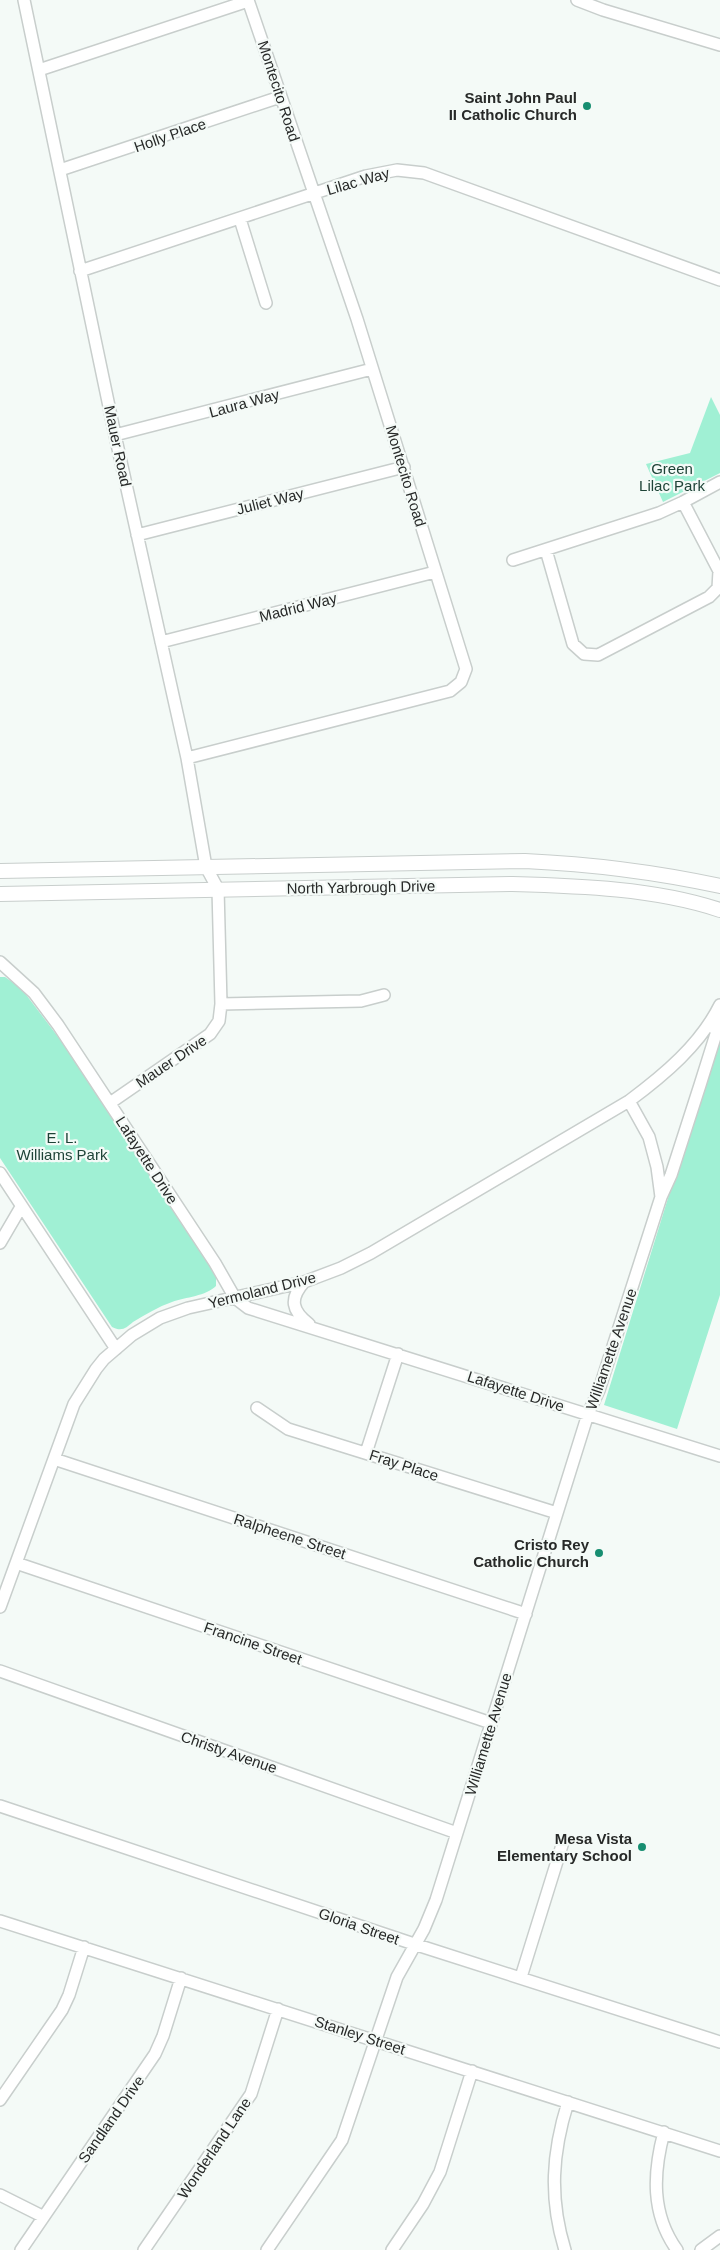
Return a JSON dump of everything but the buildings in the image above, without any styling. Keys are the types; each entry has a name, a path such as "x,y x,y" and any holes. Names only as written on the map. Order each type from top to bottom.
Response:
{"main road":[{"name":"North Yarbrough Drive","path":"0,871 526,861 651,872 720,886"},
{"path":"608,890 611,867"},
{"name":"North Yarbrough Drive","path":"0,894 510,884 571,886 608,890 669,898 720,910"}],"street":[{"name":"Mauer Road","path":"24,0 115,435 188,758 206,867 218,889"},
{"path":"577,0 603,10 720,44"},
{"path":"39,70 248,1"},
{"name":"Montecito Road","path":"188,758 450,691 456,688 464,678 465,664 404,467 314,193 248,1"},
{"name":"Holly Place","path":"60,170 280,98"},
{"name":"Lilac Way","path":"80,271 383,171 410,170 424,173 720,280"},
{"path":"240,219 266,303"},
{"name":"Laura Way","path":"115,435 372,370"},
{"name":"Juliet Way","path":"137,535 404,467"},
{"path":"514,560 626,525 683,502 720,482"},
{"path":"546,550 573,644 584,654 598,655 710,597 718,588 719,571 683,502"},
{"name":"Madrid Way","path":"161,642 435,572"},
{"name":"Mauer Drive","path":"110,1103 210,1034 219,1021 221,1004 218,889"},
{"name":"Lafayette Drive","path":"0,962 34,993 63,1032 236,1298 248,1308 720,1456"},
{"path":"221,1004 361,1001 384,995"},
{"name":"Williamette Avenue","path":"267,2250 342,2140 398,1977 414,1944 424,1929 436,1900 588,1414 599,1390 716,1034 714,1016 720,1005"},
{"name":"Yermoland Drive","path":"0,1607 78,1396 96,1369 116,1348 132,1335 160,1318 188,1308 304,1282 341,1268 372,1253 629,1101 654,1083 677,1061 714,1016"},
{"name":"Williamette Avenue","path":"629,1101 649,1137 656,1159 661,1197"},
{"path":"0,1173 116,1348"},
{"path":"0,1243 22,1207"},
{"name":"Lafayette Drive","path":"304,1282 297,1290 294,1299 295,1308 297,1314 312,1327"},
{"path":"366,1453 398,1354"},
{"name":"Fray Place","path":"257,1408 288,1429 557,1513"},
{"name":"Ralpheene Street","path":"54,1459 526,1614"},
{"name":"Francine Street","path":"16,1563 491,1723"},
{"name":"Christy Avenue","path":"0,1671 457,1833"},
{"name":"Gloria Street","path":"0,1806 414,1944 720,2042"},
{"path":"521,1977 563,1842"},
{"name":"Stanley Street","path":"0,1921 720,2151"},
{"path":"0,2100 62,2010 69,1995 84,1947"},
{"name":"Sandland Drive","path":"21,2250 42,2216 155,2054 164,2036 181,1978"},
{"name":"Wonderland Lane","path":"144,2250 251,2094 278,2009"},
{"path":"392,2250 423,2204 440,2172 472,2071"},
{"path":"565,2250 553,2180 558,2138 568,2102"},
{"path":"664,2132 658,2157 656,2196 666,2232 677,2250"},
{"path":"0,2195 42,2216"},
{"path":"701,2250 720,2236"}],"green space":[{"name":"Green Lilac Park","path":"711,397 720,415 720,473 663,502 646,464 690,453"},
{"name":"E. L. Williams Park","path":"0,977 5,977 21,988 65,1046 216,1274 216,1286 212,1289 162,1306 124,1329 112,1327 0,1158"},
{"path":"720,1030 720,1295 677,1429 604,1405"}],"place":[{"name":"Saint John Paul II Catholic Church","path":"587,106"},
{"name":"Cristo Rey Catholic Church","path":"599,1553"},
{"name":"Mesa Vista Elementary School","path":"642,1847"}]}
